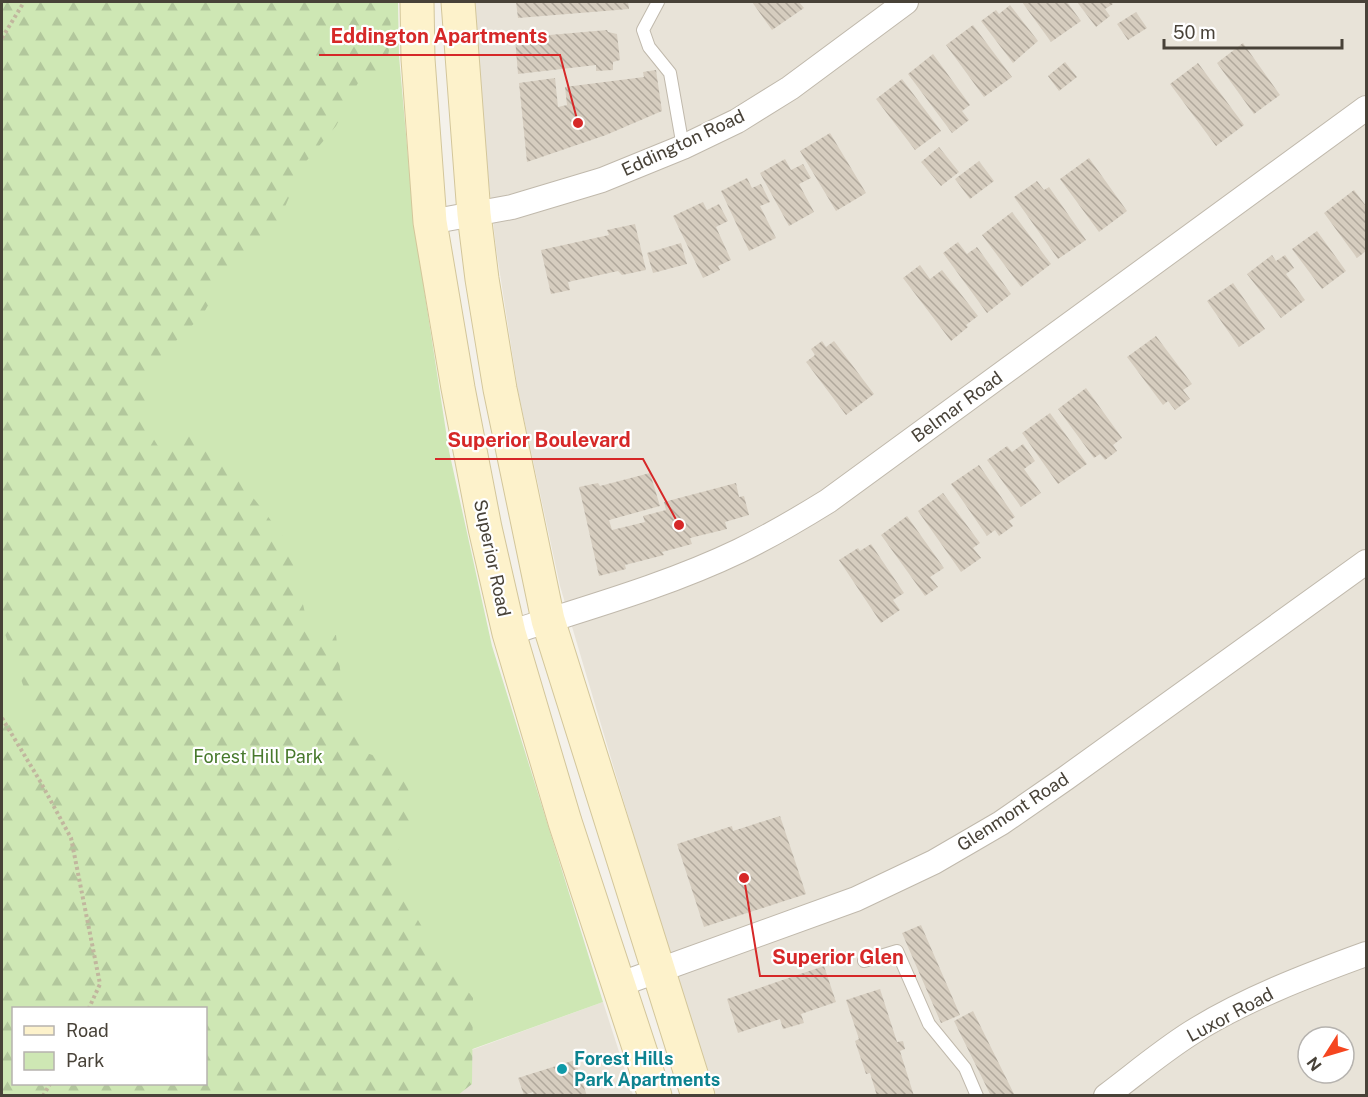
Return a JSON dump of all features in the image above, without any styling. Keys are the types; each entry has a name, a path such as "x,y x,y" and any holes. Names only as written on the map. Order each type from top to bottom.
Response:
{"main road":[{"name":"Superior Road","path":"417,2 417,59 430,222 485,528 509,633 565,822 655,1095"},
{"path":"458,2 474,214 500,389 549,620 698,1095"}],"street":[{"name":"Eddington Road","path":"430,222 512,207 602,180 683,147 737,121 790,88 906,2"},
{"name":"Belmar Road","path":"509,633 664,581 739,551 820,506 1366,108"},
{"name":"Glenmont Road","path":"618,985 856,899 934,862 1001,823 1066,778 1366,562"},
{"name":"Luxor Road","path":"1106,1095 1191,1033 1246,1004 1316,972 1366,954"}],"lane":[{"path":"658,2 643,30 650,46 670,73 683,147"},
{"path":"864,961 897,951 929,1024 965,1068 977,1095"}],"path":[{"path":"2,38 24,2"},
{"path":"2,718 71,838 100,984 89,1007"}],"shaded area":[{"path":"475,2 1366,2 1366,1095 716,1095 660,924 560,586 518,391 496,248 486,158"},
{"path":"603,1002 633,1095 345,1096"}],"green space":[{"name":"Forest Hill Park","path":"2,2 398,2 399,56 414,224 449,451 492,646 603,1002 345,1095 2,1096"},
{"name":"Forest Hill Park","path":"2,2 390,2 391,41 384,74 359,81 336,126 303,165 278,223 228,270 202,316 151,365 142,420 161,451 189,434 214,448 295,551 296,575 310,634 336,635 346,719 364,752 403,766 414,814 389,871 428,937 473,998 472,1084 458,1095 2,1095 2,726 36,722 4,631 2,612"}],"building":[{"path":"516,2 628,2 629,9 518,18"},
{"path":"752,2 799,2 804,8 772,30"},
{"path":"1022,2 1067,2 1081,21 1051,42"},
{"path":"1077,2 1111,2 1113,4 1105,9 1110,16 1096,27"},
{"path":"1010,5 1038,41 1013,63 981,21 996,10 999,14"},
{"path":"1136,12 1147,28 1128,40 1117,24"},
{"path":"973,25 1012,77 984,97 946,45"},
{"path":"607,30 617,34 620,60 613,62 613,70 596,71 596,65 518,74 515,38"},
{"path":"1243,43 1280,95 1254,114 1217,63"},
{"path":"933,54 970,105 962,111 969,120 952,133 908,74"},
{"path":"1065,62 1077,77 1059,91 1048,76"},
{"path":"1198,63 1244,125 1216,146 1170,84"},
{"path":"656,70 662,111 606,135 527,162 519,83 555,78 558,107 567,105 565,87 644,77 643,72"},
{"path":"902,79 941,131 915,150 876,99"},
{"path":"830,133 866,193 836,211 800,151"},
{"path":"939,147 959,172 941,186 921,162"},
{"path":"1089,158 1127,211 1099,232 1060,179"},
{"path":"785,159 791,170 803,164 811,178 799,184 814,212 789,226 760,173"},
{"path":"979,161 994,181 970,199 955,179"},
{"path":"747,178 752,188 761,184 770,202 760,206 776,238 749,251 721,191"},
{"path":"1037,181 1044,190 1049,187 1086,240 1058,259 1014,197"},
{"path":"1354,190 1366,206 1366,251 1357,258 1324,213"},
{"path":"703,202 707,210 719,204 728,221 716,227 731,260 718,266 720,270 703,278 673,216"},
{"path":"1012,212 1051,264 1021,287 982,235"},
{"path":"635,224 646,270 622,275 618,271 568,282 570,290 551,294 541,250 609,235 607,230"},
{"path":"1317,231 1346,271 1322,289 1292,249"},
{"path":"958,242 967,254 977,247 1011,294 987,313 943,253"},
{"path":"681,243 687,264 653,273 647,253"},
{"path":"1272,255 1276,261 1285,255 1294,268 1286,274 1305,300 1281,318 1247,274"},
{"path":"920,265 930,279 942,270 978,316 951,341 903,278"},
{"path":"1233,283 1265,329 1239,347 1207,301"},
{"path":"1156,336 1192,384 1183,390 1190,399 1175,410 1168,401 1163,405 1127,357"},
{"path":"822,341 826,347 834,341 874,394 846,415 806,362 815,355 811,349"},
{"path":"1086,388 1122,438 1113,445 1117,451 1105,460 1100,454 1094,458 1058,409"},
{"path":"1050,413 1087,464 1058,484 1022,433"},
{"path":"1023,444 1035,461 1024,469 1041,493 1021,507 987,460 1007,446 1012,452"},
{"path":"979,465 1015,517 1009,521 1013,526 999,536 995,530 987,536 951,484"},
{"path":"650,473 660,506 609,520 612,530 645,522 643,516 666,510 664,502 736,483 739,497 744,496 749,515 725,522 727,529 690,538 692,544 662,552 664,555 625,565 626,569 599,576 579,487 598,483 600,486"},
{"path":"943,493 980,543 973,548 981,558 961,572 918,511"},
{"path":"907,516 944,568 930,577 938,587 925,596 881,535"},
{"path":"871,544 904,593 893,600 900,610 881,623 839,560 858,548 860,551"},
{"path":"780,816 806,894 704,927 677,844 732,826 733,831"},
{"path":"921,925 960,1015 941,1023 902,933"},
{"path":"824,966 836,1002 801,1014 804,1023 783,1029 780,1019 738,1033 727,999"},
{"path":"880,989 897,1042 903,1041 905,1049 900,1051 914,1096 877,1096 870,1073 866,1074 855,1041 859,1039 846,1000"},
{"path":"973,1011 1015,1096 991,1096 954,1021"},
{"name":"Forest Hills Park Apartments","path":"575,1060 587,1096 534,1096 533,1092 524,1095 518,1078"}],"place":[{"name":"Eddington Apartments","path":"578,123"},
{"name":"Superior Boulevard","path":"679,525"},
{"name":"Superior Glen","path":"744,878"},
{"name":"Forest Hills Park Apartments","path":"562,1069"}]}
